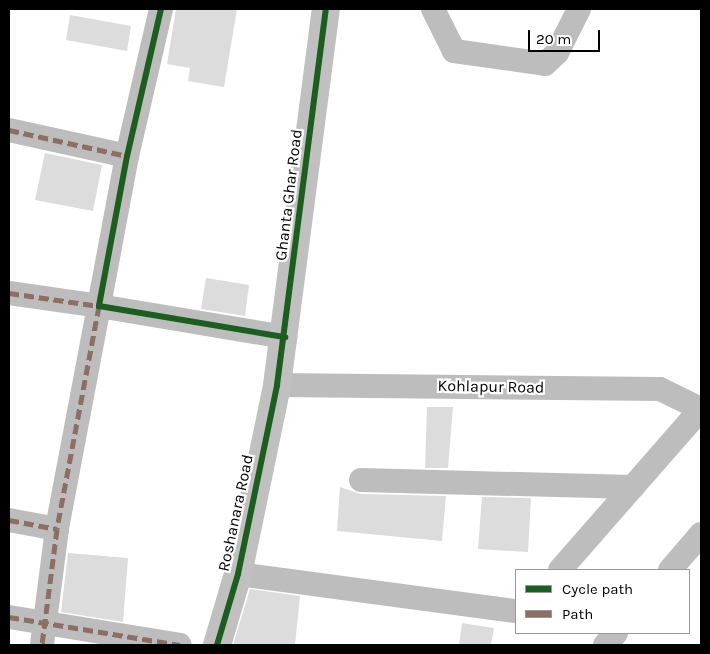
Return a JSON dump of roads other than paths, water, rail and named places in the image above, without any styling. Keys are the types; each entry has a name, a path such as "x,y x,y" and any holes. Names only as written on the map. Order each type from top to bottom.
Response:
{"street":[{"path":"42,645 57,529 127,156 161,9"},
{"name":"Ghanta Ghar Road","path":"277,385 285,337 326,9"},
{"path":"433,9 454,50 545,64 557,53 578,9"},
{"path":"9,130 127,156"},
{"path":"9,293 285,337"},
{"name":"Kohlapur Road","path":"277,385 660,389 701,409"},
{"name":"Roshanara Road","path":"217,645 238,574 277,385"},
{"path":"561,569 701,409"},
{"path":"361,480 633,486"},
{"path":"9,520 57,529"},
{"path":"671,569 701,534"},
{"path":"238,574 515,612"},
{"path":"9,617 44,621 180,645"},
{"path":"605,645 615,634"}]}
